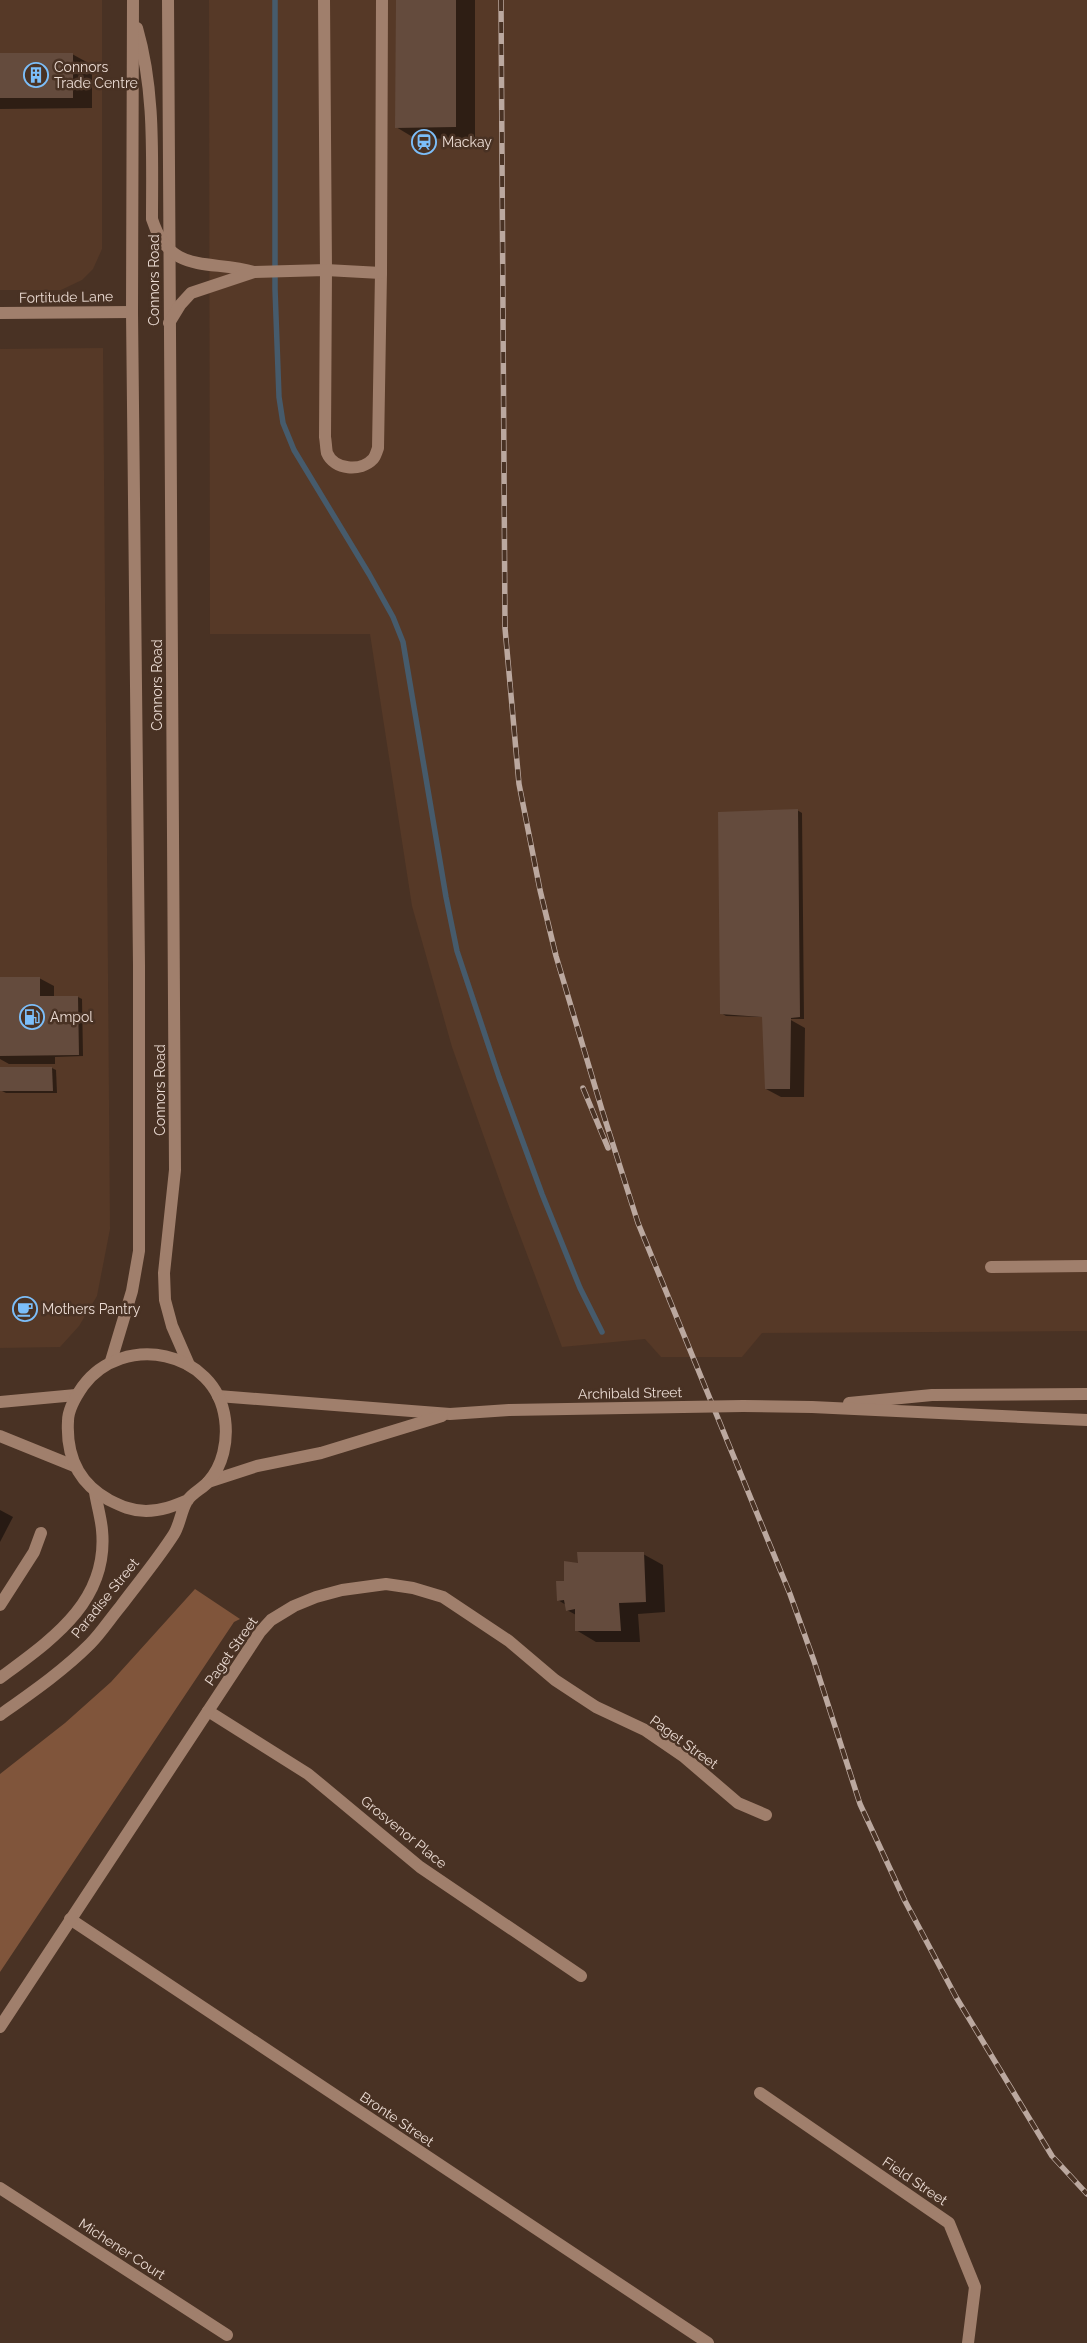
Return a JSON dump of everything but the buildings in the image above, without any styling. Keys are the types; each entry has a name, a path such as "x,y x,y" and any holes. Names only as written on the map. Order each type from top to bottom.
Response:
{"street":[{"name":"Connors Road","path":"168,0 175,1170 164,1273 165,1300 172,1326 189,1365"},
{"path":"324,0 325,437 327,453 335,464 347,468 361,466 373,460 378,448 382,0"},
{"name":"Connors Road","path":"111,1361 132,1291 139,1251 140,965 132,312 133,6"},
{"path":"133,6 143,49 152,112 152,219 158,233 169,248 184,261 196,264 236,267 256,272 326,270 381,273"},
{"path":"169,323 180,305 191,293 256,272"},
{"name":"Fortitude Lane","path":"0,313 132,312"},
{"path":"991,1267 1087,1266"},
{"path":"137,1353 164,1354 189,1365 206,1378 218,1396 225,1418 226,1440 220,1462 208,1482 188,1500 168,1509 146,1511 125,1508 95,1492 87,1485 74,1466 67,1442 68,1418 76,1395 91,1375 111,1361 137,1353"},
{"name":"Archibald Street","path":"812,1407 932,1395 1087,1394"},
{"path":"0,1402 76,1395"},
{"name":"Archibald Street","path":"218,1396 450,1414 509,1410 743,1406 812,1407 1087,1420"},
{"name":"Archibald Street","path":"208,1482 257,1466 321,1454 450,1414"},
{"path":"0,1436 74,1466"},
{"name":"Paradise Street","path":"0,1678 66,1626 83,1605 94,1584 102,1556 102,1530 95,1492"},
{"name":"Paradise Street","path":"0,1715 91,1644 175,1532 188,1500"},
{"path":"0,1605 34,1552 41,1533"},
{"name":"Paget Street","path":"0,2027 260,1632 279,1615 316,1597 342,1590 386,1584 413,1588 443,1597 509,1640 556,1680 596,1707 644,1730 684,1756 738,1802 766,1815"},
{"name":"Grosvenor Place","path":"208,1711 308,1774 420,1867 582,1976"},
{"name":"Bronte Street","path":"70,1920 708,2343"},
{"name":"Field Street","path":"760,2093 948,2222 975,2287 968,2343"},
{"name":"Michener Court","path":"0,2188 227,2335"}],"shaded area":[{"path":"0,0 102,0 102,249 93,269 82,280 61,290 0,290"},
{"path":"209,0 1087,0 1087,1331 762,1333 742,1357 661,1357 645,1339 562,1347 505,1196 452,1047 412,906 370,634 210,634"},
{"path":"103,348 110,1229 97,1296 79,1326 60,1347 0,1348 0,349"},
{"path":"195,1589 240,1619 234,1622 0,1972 0,1774 65,1723 111,1682"}],"waterway":[{"path":"275,0 275,289 279,397 283,423 294,450 369,574 393,617 403,642 446,897 457,951 499,1077 542,1194 580,1288 602,1332"}],"railway":[{"path":"501,0 505,628 519,784 540,890 556,956 638,1223 790,1594 814,1661 860,1804 905,1901 956,1997 1052,2156 1087,2194"},
{"path":"583,1088 608,1148"}],"place":[{"name":"Connors Trade Centre","path":"36,75"},
{"name":"Mackay","path":"424,142"},
{"name":"Ampol","path":"32,1017"},
{"name":"Mothers Pantry","path":"25,1309"}]}
